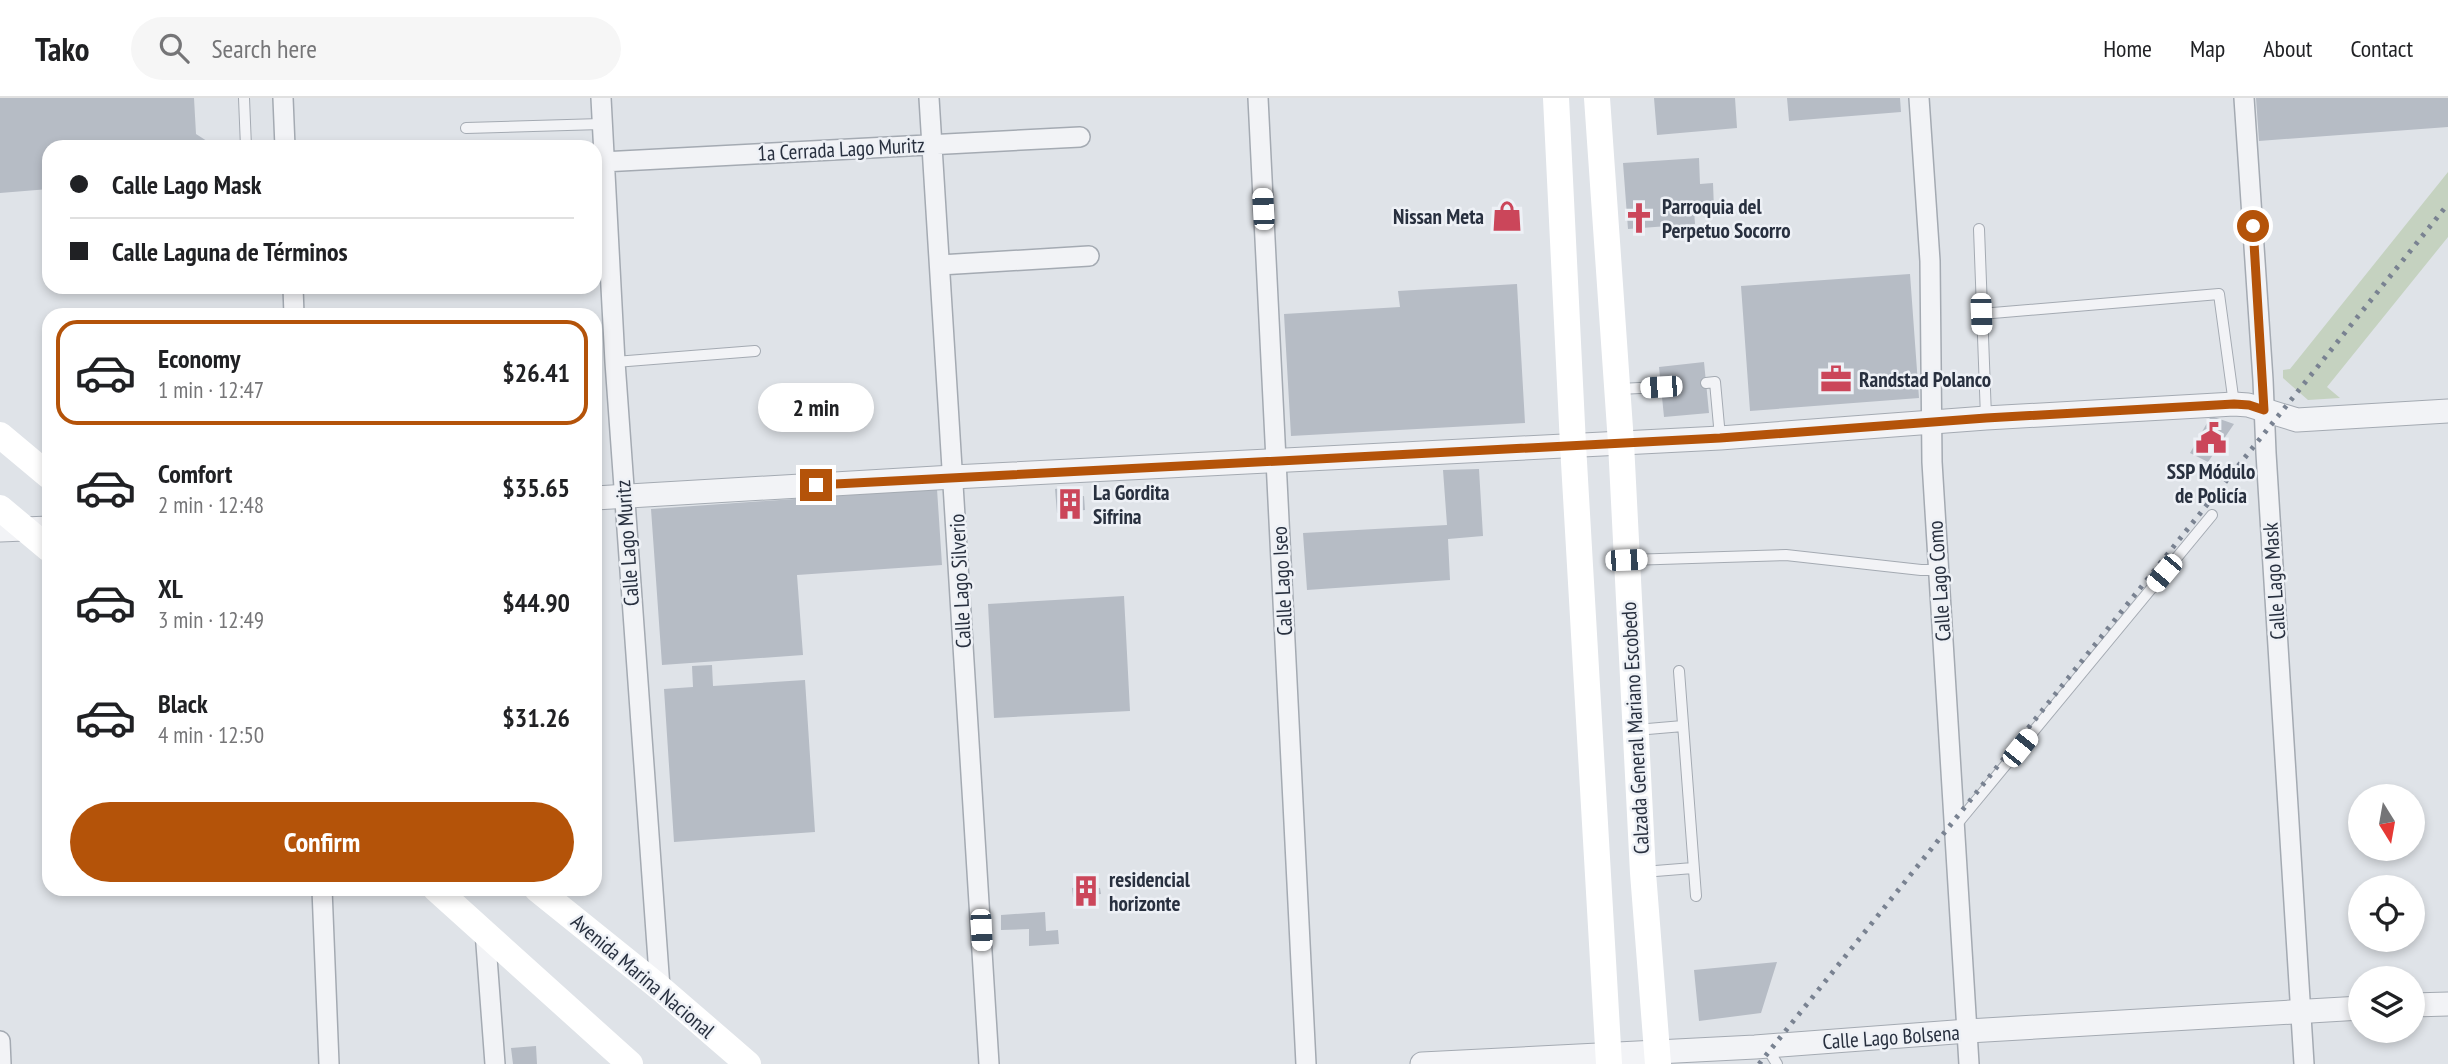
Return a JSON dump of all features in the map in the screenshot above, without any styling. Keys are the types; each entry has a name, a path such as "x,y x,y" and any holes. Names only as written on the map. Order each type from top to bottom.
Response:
{"main road":[{"name":"Calzada General Mariano Escobedo","path":"1556,98 1573,445 1609,1059"},
{"name":"Calzada General Mariano Escobedo","path":"1597,98 1621,443 1643,873 1658,1058"},
{"path":"0,435 42,470"},
{"path":"0,508 38,529"},
{"path":"444,896 630,1064"},
{"name":"Avenida Marina Nacional","path":"546,896 660,988 748,1064"}],"street":[{"path":"282,98 285,140"},
{"name":"Calle Lago Muritz","path":"601,98 601,140"},
{"name":"Calle Lago Silverio","path":"929,98 989,1064"},
{"name":"Calle Lago Iseo","path":"1258,98 1306,1064"},
{"name":"Calle Lago Como","path":"1919,98 1930,261 1930,422 1969,1064"},
{"name":"Calle Lago Mask","path":"2244,98 2304,1064"},
{"name":"1a Cerrada Lago Muritz","path":"602,162 1080,137"},
{"name":"Calle Lago Muritz","path":"602,248 615,362 660,988"},
{"path":"940,265 1089,256"},
{"path":"602,498 1720,438 1986,418 2234,404 2249,405 2297,420 2448,411"},
{"path":"0,530 38,529"},
{"path":"322,896 329,1064"},
{"path":"485,931 495,1064"},
{"path":"2425,1005 2448,1004"},
{"name":"Calle Lago Bolsena","path":"1422,1064 1658,1058 1755,1046 2348,1009"},
{"path":"0,1041 1,1064"}],"lane":[{"path":"244,98 246,140"},
{"path":"466,128 601,124"},
{"path":"1979,229 1986,418"},
{"path":"1981,314 2219,294 2234,404"},
{"path":"615,362 755,351"},
{"path":"1706,383 1715,382 1720,438"},
{"path":"1617,390 1661,387"},
{"path":"1954,827 2212,515"},
{"path":"1626,560 1786,555 1938,570"},
{"path":"1679,671 1696,896"},
{"path":"1635,730 1683,726"},
{"path":"1643,873 1693,868"},
{"path":"1755,1046 1769,1051 1777,1064"}],"green space":[{"path":"2448,172 2448,237 2327,387 2340,398 2308,400 2283,378 2283,370 2290,369"}],"building":[{"path":"0,98 194,98 196,134 205,140 42,140 42,190 0,193"},
{"path":"1654,98 1735,98 1737,128 1657,135"},
{"path":"1787,98 1900,98 1901,112 1789,121"},
{"path":"2256,98 2448,98 2448,127 2259,141"},
{"path":"1699,158 1700,184 1713,183 1714,209 1694,210 1695,224 1628,229 1623,163"},
{"path":"1910,274 1919,398 1750,411 1741,286"},
{"path":"1517,284 1525,423 1291,436 1284,314 1400,307 1398,291"},
{"path":"1704,362 1709,413 1664,417 1659,367"},
{"name":"SSP Módulo de Policía","path":"2211,416 2234,424 2208,462 2190,453"},
{"path":"1479,469 1483,536 1448,539 1450,580 1307,590 1303,533 1447,525 1443,470"},
{"name":"La Gordita Sifrina","path":"1067,487 1068,497 1084,496 1085,510 1057,513 1055,489"},
{"path":"937,489 942,565 797,575 803,655 662,665 651,509"},
{"path":"1124,596 1130,711 994,718 988,604"},
{"path":"712,665 713,686 805,680 815,832 674,842 664,689 693,687 692,666"},
{"name":"residencial horizonte","path":"1095,880 1096,888 1100,888 1101,894 1073,897 1072,888 1078,887 1078,882"},
{"path":"1045,912 1046,931 1058,930 1059,944 1029,946 1029,929 1001,930 1001,915"},
{"path":"1777,962 1761,1013 1699,1021 1694,970"},
{"path":"536,1046 537,1064 513,1064 511,1048"}],"railway":[{"path":"1759,1064 2448,204"}],"place":[{"name":"Nissan Meta","path":"1507,216"},
{"name":"Parroquia del Perpetuo Socorro","path":"1639,218"},
{"name":"Randstad Polanco","path":"1836,379"},
{"name":"SSP Módulo de Policía","path":"2211,438"},
{"name":"La Gordita Sifrina","path":"1070,504"},
{"name":"residencial horizonte","path":"1086,891"}],"route":[{"path":"816,485 1720,438 1986,418 2234,404 2264,410 2253,226"}]}
